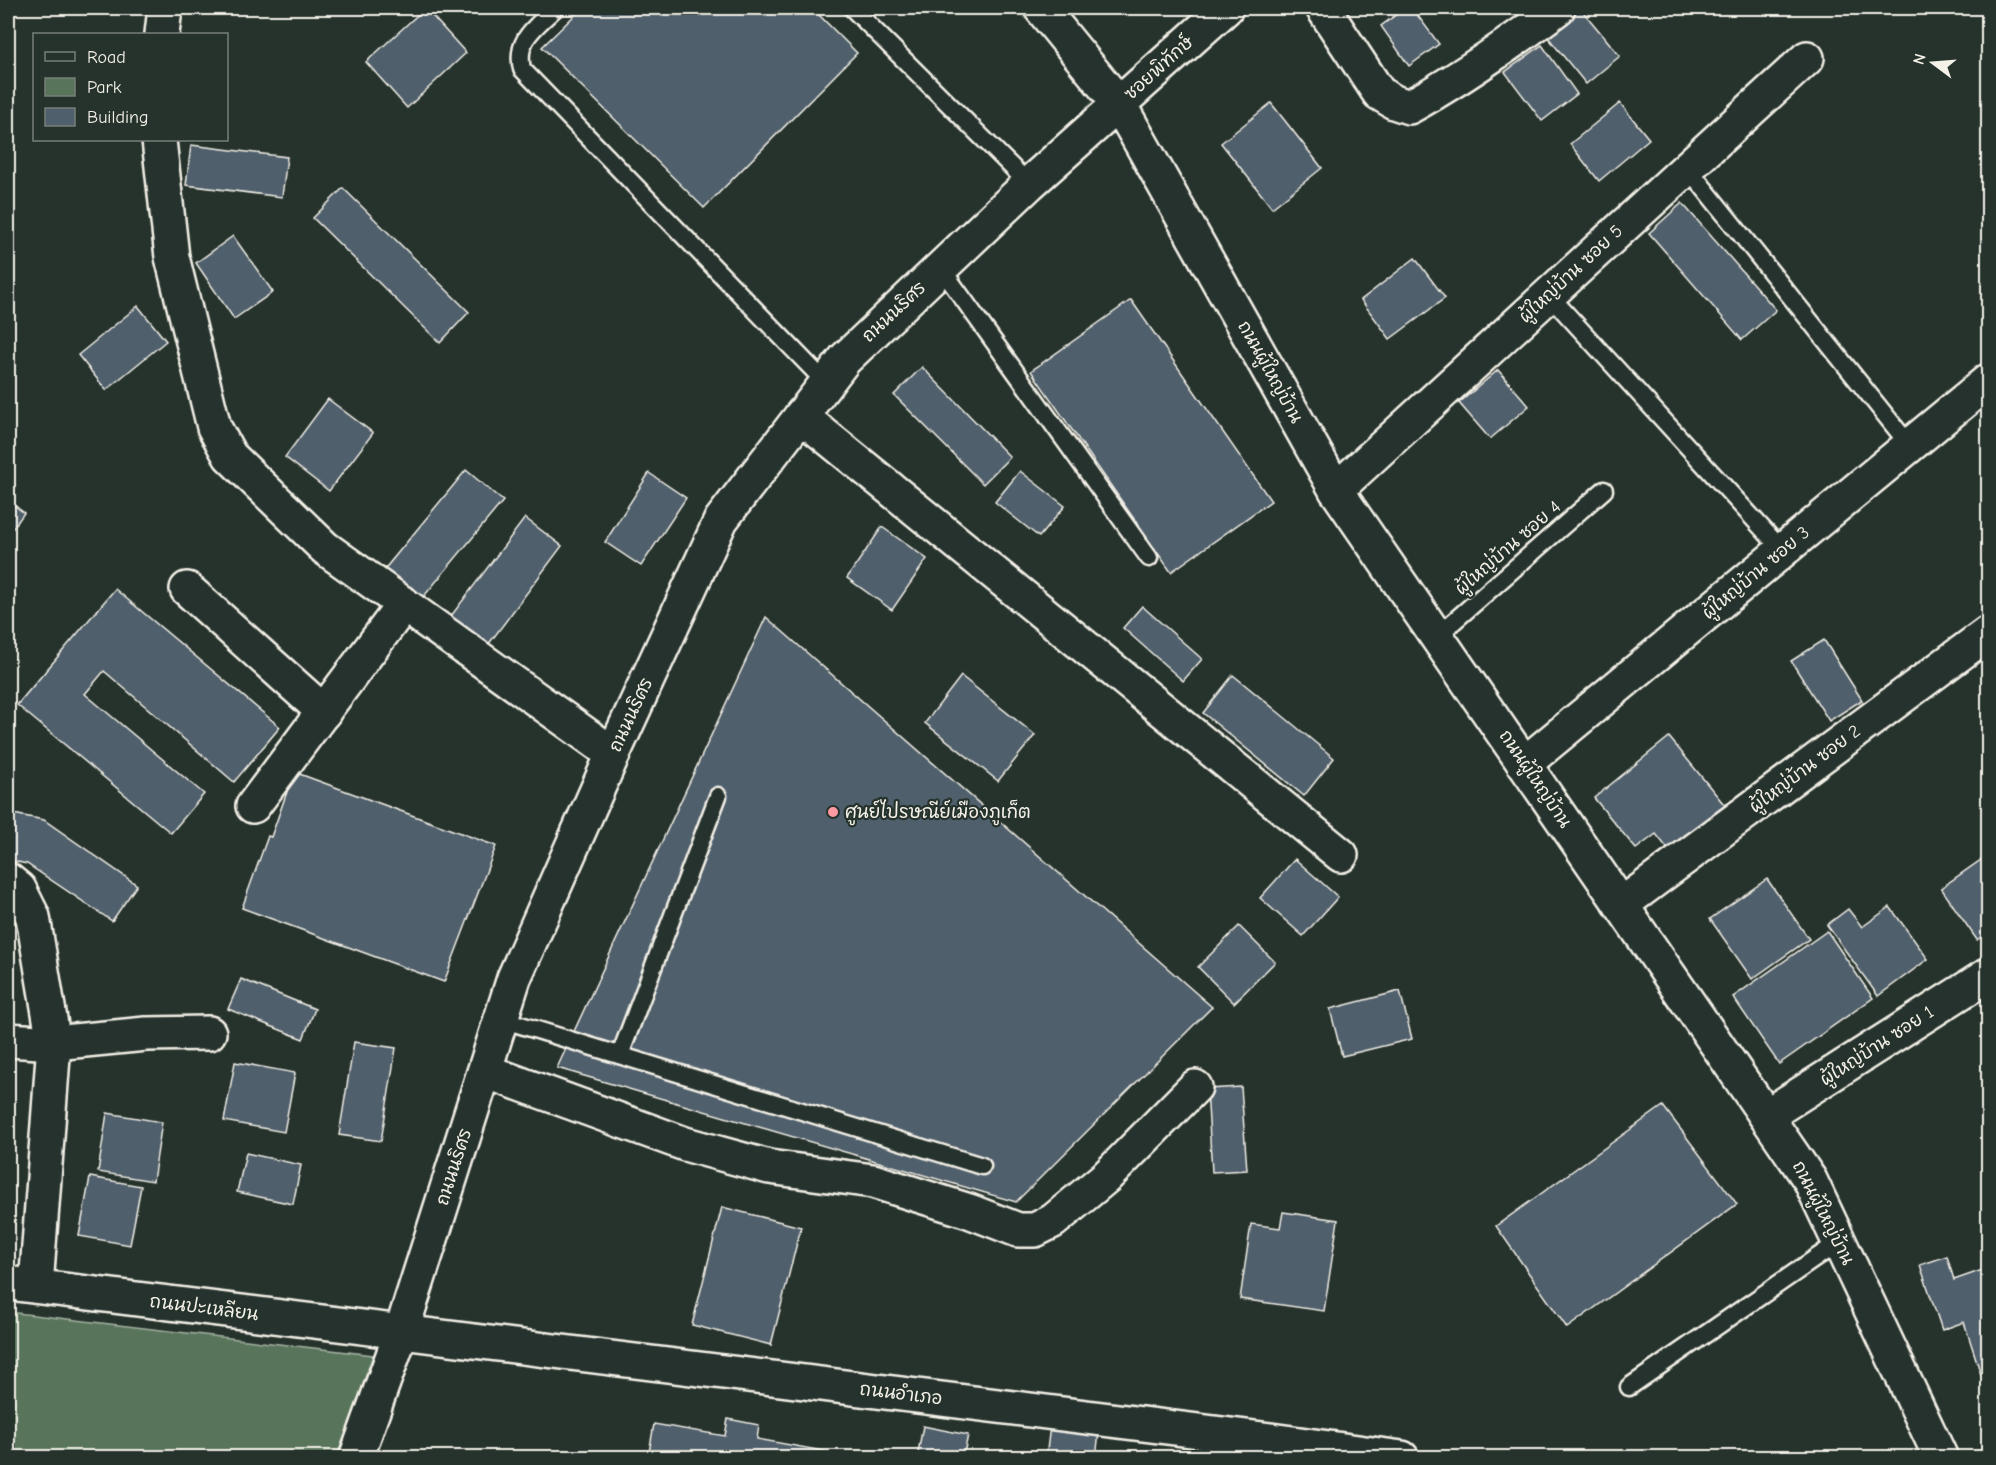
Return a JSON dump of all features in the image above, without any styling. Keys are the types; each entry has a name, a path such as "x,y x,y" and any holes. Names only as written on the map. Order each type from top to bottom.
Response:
{"street":[{"path":"162,33 165,8"},
{"name":"ถนนผู้ใหญ่บ้าน","path":"1041,8 1119,104 1336,490 1810,1180 1941,1458"},
{"name":"ซอยพิทักษ์","path":"1119,104 1226,8"},
{"path":"1323,8 1378,93 1409,107 1453,83 1558,8"},
{"name":"ผู้ใหญ่บ้าน ซอย 5","path":"1336,490 1807,58"},
{"name":"ถนนนริศร","path":"356,1458 401,1333 514,978 613,754 721,520 845,359 1029,184 1119,104"},
{"path":"159,141 172,257 214,427 230,456 325,548 613,754"},
{"name":"ผู้ใหญ่บ้าน ซอย 3","path":"1524,764 1989,381"},
{"path":"801,416 1341,855"},
{"path":"187,589 324,712"},
{"path":"253,806 404,604"},
{"name":"ผู้ใหญ่บ้าน ซอย 2","path":"1621,905 1989,633"},
{"path":"8,880 19,889 33,917 54,1043 22,1284"},
{"name":"ผู้ใหญ่บ้าน ซอย 1","path":"1767,1116 1989,975"},
{"path":"8,1040 54,1043 146,1034 209,1033"},
{"path":"485,1071 686,1144 769,1167 873,1181 969,1211 1018,1230 1035,1230 1053,1221 1106,1177 1195,1087"},
{"name":"ถนนปะเหลียน","path":"22,1284 401,1333"},
{"name":"ถนนอำเภอ","path":"401,1333 1271,1440 1354,1455 1401,1458"}],"lane":[{"path":"555,8 524,39 519,56 522,69 826,383"},
{"path":"852,8 1029,184"},
{"path":"1687,167 1910,446"},
{"path":"941,268 1149,558"},
{"path":"1549,295 1783,551"},
{"name":"ผู้ใหญ่บ้าน ซอย 4","path":"1437,636 1604,490"},
{"path":"620,1055 718,796"},
{"path":"501,1019 982,1166"},
{"path":"1629,1387 1839,1242"}],"green space":[{"path":"8,1312 373,1355 338,1457 8,1457"}],"building":[{"path":"425,8 466,53 407,108 366,62"},
{"path":"582,8 812,8 857,53 704,208 542,47"},
{"path":"1405,8 1412,8 1439,44 1409,66 1381,26"},
{"path":"1580,8 1620,56 1586,84 1547,36"},
{"path":"1542,45 1577,94 1542,121 1505,72"},
{"path":"1271,103 1322,168 1272,208 1221,143"},
{"path":"1620,103 1649,139 1599,181 1570,144"},
{"path":"191,145 287,157 282,197 186,185"},
{"path":"343,188 469,312 440,343 313,218"},
{"path":"1682,203 1776,310 1742,340 1649,233"},
{"path":"233,236 273,292 234,319 196,263"},
{"path":"1415,258 1445,298 1390,339 1361,300"},
{"path":"1131,300 1271,501 1171,572 1031,371"},
{"path":"138,306 166,341 106,390 78,355"},
{"path":"922,367 1010,457 983,484 894,395"},
{"path":"1498,370 1529,406 1490,439 1459,403"},
{"path":"328,399 373,433 329,491 285,457"},
{"path":"466,470 503,501 420,601 383,571"},
{"path":"1020,471 1065,506 1039,537 995,502"},
{"path":"649,473 686,498 641,566 605,542"},
{"path":"8,500 24,513 8,535"},
{"path":"525,518 562,546 485,649 448,620"},
{"path":"882,527 927,559 892,610 847,578"},
{"path":"115,589 280,727 234,782 104,671 85,694 204,794 171,833 17,705"},
{"path":"1142,606 1202,659 1183,681 1123,628"},
{"name":"ศูนย์ไปรษณีย์เมืองภูเก็ต","path":"766,617 1212,1007 1016,1202 557,1068"},
{"path":"1824,640 1862,700 1829,721 1791,661"},
{"path":"1233,675 1334,758 1304,796 1203,713"},
{"path":"961,676 1035,735 998,781 925,723"},
{"path":"1669,737 1727,808 1671,853 1656,834 1636,849 1594,798"},
{"path":"294,772 496,846 444,982 242,908"},
{"path":"8,813 44,820 137,885 112,921 27,864 8,860"},
{"path":"1988,855 1988,932 1977,940 1941,888"},
{"path":"1295,859 1338,897 1303,936 1260,898"},
{"path":"1767,879 1809,939 1752,979 1710,919"},
{"path":"1890,907 1928,959 1878,996 1827,925 1848,909 1862,927"},
{"path":"1239,926 1275,962 1234,1003 1198,967"},
{"path":"1827,931 1873,998 1779,1064 1733,997"},
{"path":"241,979 315,1009 303,1039 228,1009"},
{"path":"1400,991 1412,1039 1342,1056 1330,1009"},
{"path":"354,1042 396,1048 381,1141 339,1135"},
{"path":"235,1062 295,1073 284,1132 224,1121"},
{"path":"1241,1087 1247,1170 1212,1172 1207,1089"},
{"path":"1663,1106 1737,1204 1567,1328 1496,1226"},
{"path":"107,1113 162,1122 153,1181 98,1172"},
{"path":"246,1153 301,1165 293,1204 237,1192"},
{"path":"90,1177 141,1186 130,1245 79,1236"},
{"path":"722,1207 801,1227 771,1345 692,1325"},
{"path":"1283,1212 1338,1220 1324,1311 1240,1299 1251,1224 1280,1228"},
{"path":"1947,1256 1954,1280 1988,1268 1988,1396 1964,1322 1942,1330 1920,1265"},
{"path":"728,1419 759,1425 757,1439 829,1452 828,1458 648,1458 654,1424 725,1436"},
{"path":"923,1426 968,1435 963,1458 917,1458"},
{"path":"1050,1426 1099,1432 1096,1458 1046,1458"}],"place":[{"name":"ศูนย์ไปรษณีย์เมืองภูเก็ต","path":"833,812"}]}
